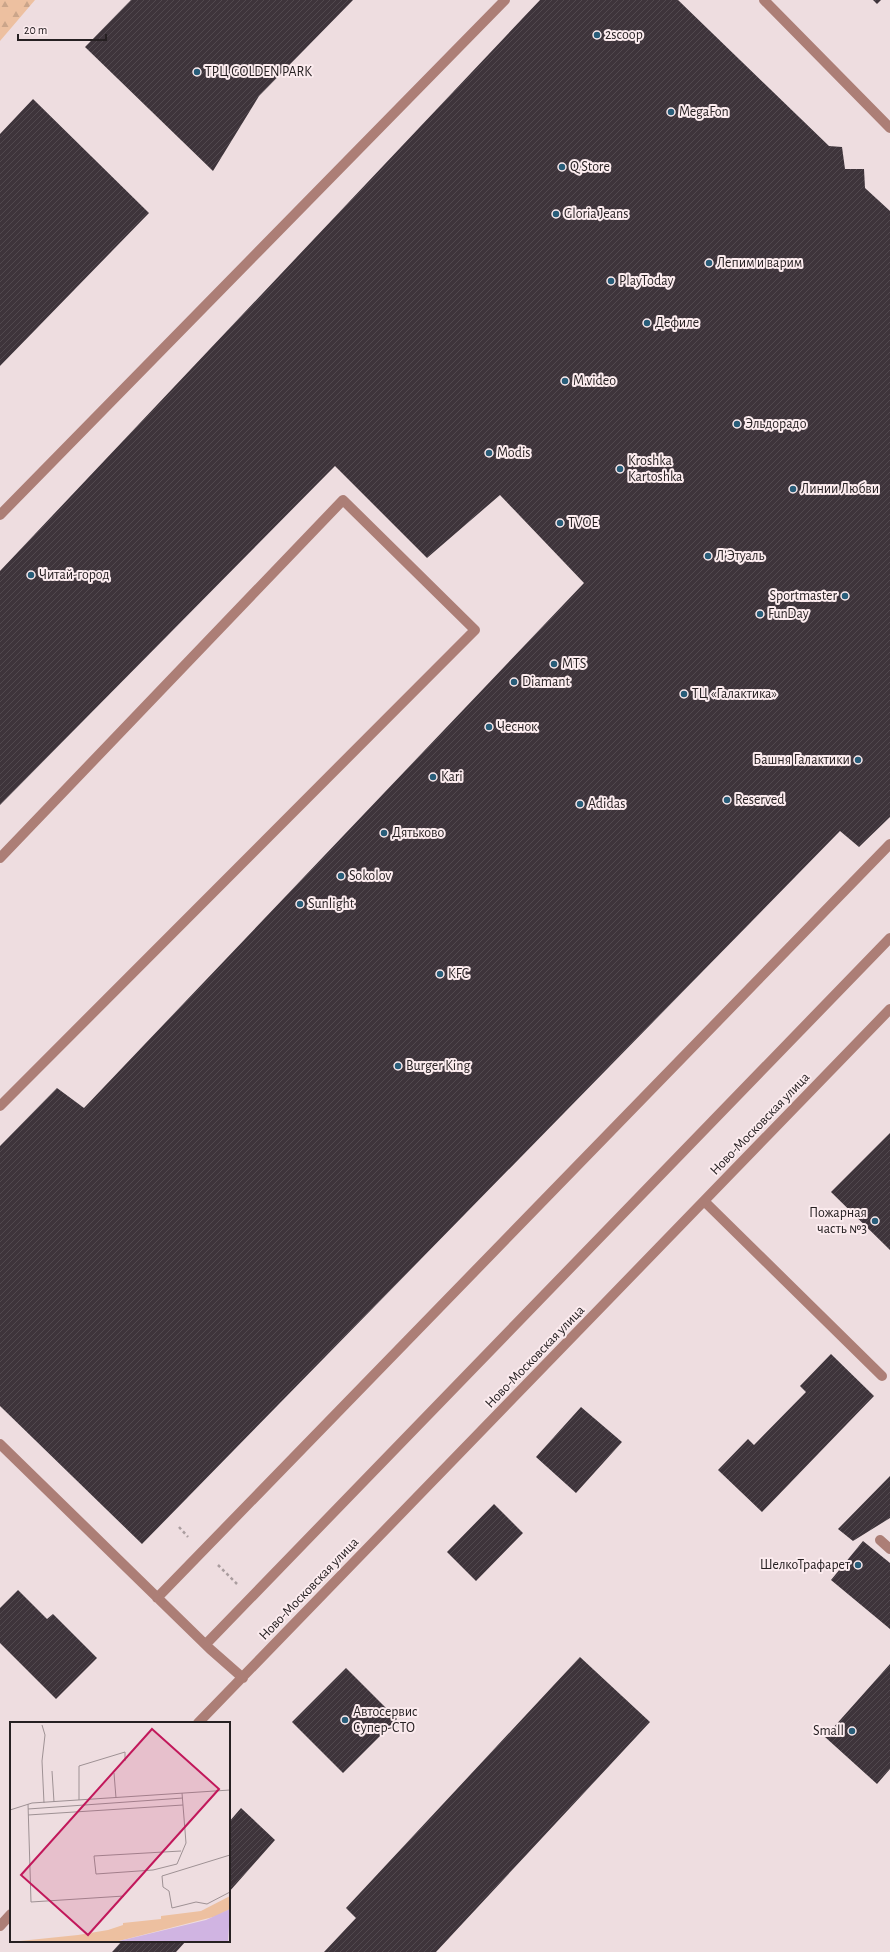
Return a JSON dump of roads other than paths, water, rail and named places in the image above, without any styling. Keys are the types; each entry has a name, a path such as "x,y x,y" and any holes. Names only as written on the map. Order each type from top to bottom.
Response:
{"street":[{"path":"0,515 505,0"},
{"path":"764,0 890,128"},
{"path":"0,858 343,500 475,630 0,1106"},
{"path":"158,1598 890,844"},
{"path":"206,1644 890,938"},
{"name":"Ново-Московская улица","path":"199,1722 890,1010"},
{"path":"704,1201 882,1376"},
{"path":"0,1444 158,1598 243,1678"},
{"path":"880,1540 890,1549"},
{"path":"0,1926 10,1915"}],"place":[{"name":"2scoop","path":"597,35"},
{"name":"ТРЦ GOLDEN PARK","path":"197,72"},
{"name":"MegaFon","path":"671,112"},
{"name":"Q Store","path":"562,167"},
{"name":"Gloria Jeans","path":"556,214"},
{"name":"Лепим и варим","path":"709,263"},
{"name":"PlayToday","path":"611,281"},
{"name":"Дефиле","path":"647,323"},
{"name":"M.video","path":"565,381"},
{"name":"Эльдорадо","path":"737,424"},
{"name":"Modis","path":"489,453"},
{"name":"Kroshka Kartoshka","path":"620,469"},
{"name":"Линии Любви","path":"793,489"},
{"name":"TVOE","path":"560,523"},
{"name":"Л'Этуаль","path":"708,556"},
{"name":"Читай-город","path":"31,575"},
{"name":"Sportmaster","path":"845,596"},
{"name":"FunDay","path":"760,614"},
{"name":"MTS","path":"554,664"},
{"name":"Diamant","path":"514,682"},
{"name":"ТЦ «Галактика»","path":"684,694"},
{"name":"Чеснок","path":"489,727"},
{"name":"Башня Галактики","path":"858,760"},
{"name":"Kari","path":"433,777"},
{"name":"Reserved","path":"727,800"},
{"name":"Adidas","path":"580,804"},
{"name":"Дятьково","path":"384,833"},
{"name":"Sokolov","path":"341,876"},
{"name":"Sunlight","path":"300,904"},
{"name":"KFC","path":"440,974"},
{"name":"Burger King","path":"398,1066"},
{"name":"Пожарная часть №3","path":"875,1221"},
{"name":"ШелкоТрафарет","path":"858,1565"},
{"name":"Автосервис Супер-СТО","path":"345,1720"},
{"name":"Small","path":"852,1731"}]}
